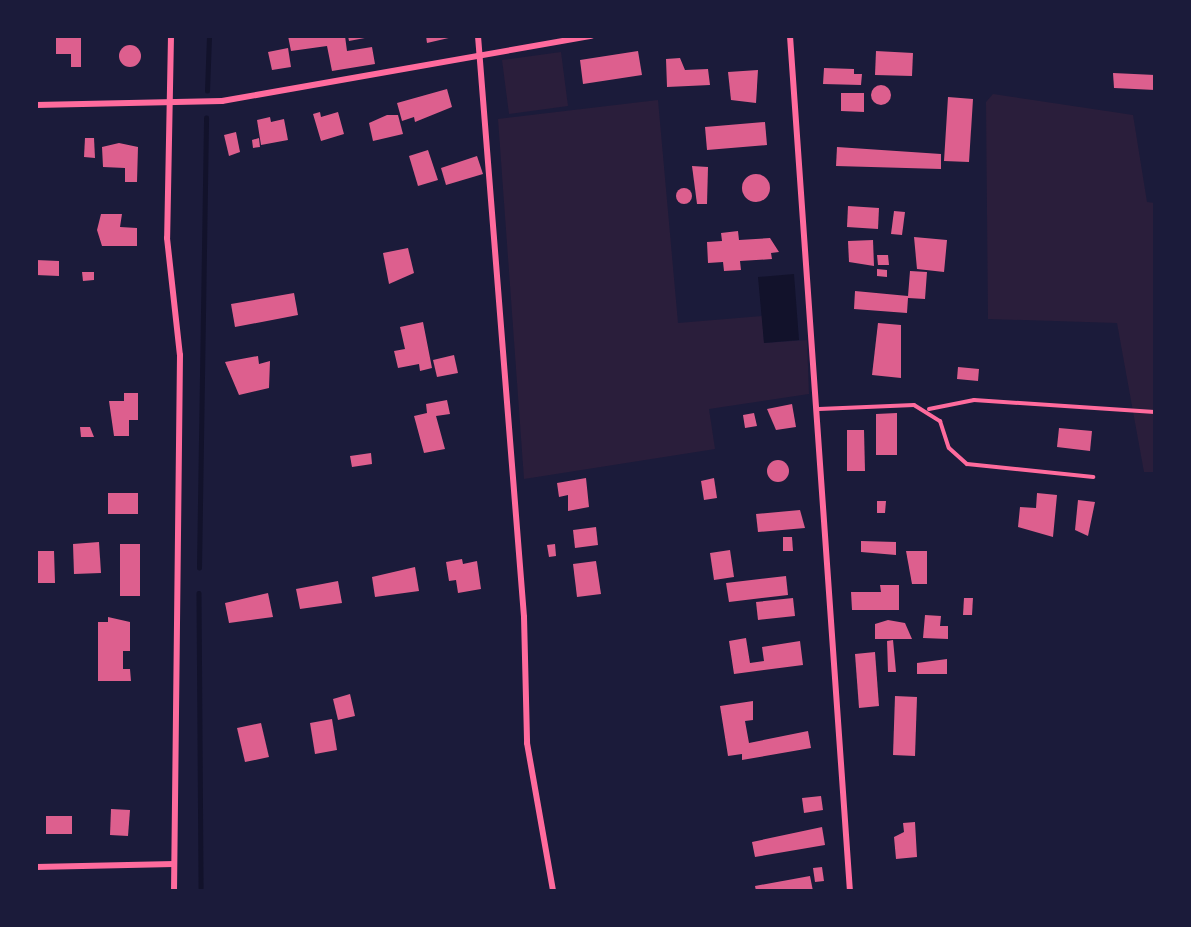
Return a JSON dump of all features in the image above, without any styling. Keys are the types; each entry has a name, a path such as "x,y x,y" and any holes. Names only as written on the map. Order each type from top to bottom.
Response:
{"street":[{"path":"171,36 167,238 180,355 174,891"},
{"path":"478,36 524,617 527,743 553,891"},
{"path":"36,105 171,105 262,96 478,53 591,36"},
{"path":"790,36 819,409 850,891"},
{"path":"36,867 174,864"}],"lane":[{"path":"928,410 974,400 1155,412"},
{"path":"819,409 915,405 928,410 940,421 949,448 967,464 1093,477"}],"shaded area":[{"path":"561,52 568,106 509,114 502,60"},
{"path":"993,94 1133,115 1147,202 1155,203 1155,472 1144,472 1117,323 988,319 986,102"},
{"path":"658,100 678,323 762,316 764,343 807,340 809,394 709,409 715,449 524,479 498,119"},
{"path":"794,274 799,340 764,343 758,277"}],"building":[{"path":"56,36 81,36 81,67 71,67 71,54 56,54"},
{"path":"288,36 345,36 347,51 372,47 375,64 332,71 327,46 291,51"},
{"path":"348,36 370,36 370,37 349,41"},
{"path":"426,36 453,36 453,37 427,43"},
{"path":"130,45 138,48 141,56 138,64 130,67 122,64 119,56 122,48"},
{"path":"288,48 291,67 272,70 268,52"},
{"path":"638,51 642,75 583,84 580,60"},
{"path":"876,51 913,53 912,76 875,75"},
{"path":"680,58 685,70 708,69 710,85 667,87 666,59"},
{"path":"824,68 854,69 854,74 862,74 861,85 823,84"},
{"path":"758,70 756,103 731,100 728,72"},
{"path":"1113,73 1155,75 1155,90 1114,88"},
{"path":"881,85 888,88 891,95 888,102 881,105 874,102 871,95 874,88"},
{"path":"447,89 452,107 415,122 414,117 402,121 397,103"},
{"path":"841,93 864,93 864,112 841,111"},
{"path":"948,97 973,99 969,162 944,161"},
{"path":"320,112 321,117 338,112 344,134 321,141 313,114"},
{"path":"387,115 398,115 403,134 373,141 369,123"},
{"path":"270,117 271,122 284,119 288,140 261,145 257,120"},
{"path":"765,122 767,145 707,150 705,127"},
{"path":"236,132 240,152 229,156 224,135"},
{"path":"85,138 94,138 95,158 84,157"},
{"path":"259,138 260,147 253,148 252,140"},
{"path":"119,143 138,147 137,182 125,182 125,168 103,167 102,147"},
{"path":"837,147 941,154 941,169 836,166"},
{"path":"428,150 438,180 418,186 409,156"},
{"path":"477,156 483,174 446,185 441,168"},
{"path":"692,166 708,167 707,204 697,204"},
{"path":"756,174 766,178 770,188 766,198 756,202 746,198 742,188 746,178"},
{"path":"684,188 690,190 692,196 690,202 684,204 678,202 676,196 678,190"},
{"path":"848,206 879,208 878,229 847,227"},
{"path":"894,211 905,212 902,235 891,234"},
{"path":"101,214 122,214 120,227 137,228 137,246 102,246 97,230"},
{"path":"738,231 739,240 770,238 779,252 771,253 772,259 740,261 741,270 724,271 723,262 708,263 707,242 722,241 721,233"},
{"path":"914,237 947,240 944,272 917,269"},
{"path":"873,240 874,266 849,262 848,241"},
{"path":"408,248 414,273 389,284 383,253"},
{"path":"877,255 888,255 889,265 878,265"},
{"path":"36,260 59,261 59,276 36,275"},
{"path":"877,269 887,270 887,277 877,276"},
{"path":"910,271 927,272 925,299 908,298 907,313 854,309 855,291 908,296"},
{"path":"82,272 94,272 94,280 83,281"},
{"path":"294,293 298,315 235,327 231,304"},
{"path":"423,322 432,368 420,371 419,364 398,368 394,351 405,349 400,327"},
{"path":"878,323 901,325 901,378 872,375"},
{"path":"454,355 458,373 437,377 433,360"},
{"path":"258,356 259,364 270,361 269,388 239,395 225,362"},
{"path":"958,367 979,369 978,381 957,379"},
{"path":"124,393 138,393 138,420 129,420 129,436 114,436 109,401 124,401"},
{"path":"447,400 450,414 436,416 445,449 424,453 414,416 427,413 426,404"},
{"path":"792,404 796,427 776,430 767,409"},
{"path":"754,413 757,426 745,428 743,415"},
{"path":"897,413 897,455 876,455 876,414"},
{"path":"80,427 90,427 94,437 81,437"},
{"path":"1059,428 1092,431 1090,451 1057,447"},
{"path":"847,430 864,430 865,471 847,471"},
{"path":"371,453 372,464 352,467 350,456"},
{"path":"778,460 786,463 789,471 786,479 778,482 770,479 767,471 770,463"},
{"path":"586,478 589,507 568,511 568,495 559,497 557,483"},
{"path":"714,478 717,498 704,500 701,481"},
{"path":"108,493 138,493 138,514 108,514"},
{"path":"1037,493 1057,495 1053,537 1018,527 1020,507 1036,508"},
{"path":"1078,500 1095,502 1088,536 1075,530"},
{"path":"877,501 886,501 885,513 877,513"},
{"path":"800,510 805,528 758,532 756,514"},
{"path":"596,527 598,545 575,548 573,530"},
{"path":"783,537 792,537 793,551 783,551"},
{"path":"861,541 896,542 896,555 861,552"},
{"path":"99,542 101,573 74,574 73,544"},
{"path":"120,544 140,544 140,596 120,596"},
{"path":"555,544 556,556 549,557 547,545"},
{"path":"730,550 734,577 714,580 710,553"},
{"path":"36,551 54,551 55,583 36,583"},
{"path":"906,551 927,551 927,584 912,584"},
{"path":"462,559 463,564 477,561 481,589 458,593 456,580 449,581 446,562"},
{"path":"596,561 601,594 577,597 573,564"},
{"path":"415,567 419,591 375,597 372,577"},
{"path":"786,576 788,595 729,602 726,583"},
{"path":"338,581 342,603 300,609 296,589"},
{"path":"880,585 899,585 899,610 852,610 851,592 881,592"},
{"path":"268,593 273,617 229,623 225,603"},
{"path":"793,598 795,616 758,620 756,602"},
{"path":"964,598 973,598 972,615 963,615"},
{"path":"925,615 941,616 940,626 948,626 948,639 923,638"},
{"path":"108,617 130,622 130,651 123,651 123,669 130,669 131,681 98,681 98,622 108,622"},
{"path":"888,620 905,623 912,639 875,639 875,624"},
{"path":"746,638 750,663 764,661 762,647 800,641 803,665 734,674 729,641"},
{"path":"893,640 896,672 888,672 887,641"},
{"path":"875,652 879,706 859,708 855,654"},
{"path":"947,659 947,674 917,674 917,663"},
{"path":"350,694 355,716 338,720 333,699"},
{"path":"895,696 917,697 915,756 893,755"},
{"path":"753,701 753,720 745,721 749,743 808,731 811,748 742,760 742,754 728,756 720,706"},
{"path":"332,719 337,750 315,754 310,723"},
{"path":"261,723 269,757 245,762 237,728"},
{"path":"821,796 823,810 804,813 802,798"},
{"path":"111,809 130,810 128,836 110,835"},
{"path":"46,816 72,816 72,834 46,834"},
{"path":"915,822 917,857 896,859 894,837 904,832 903,823"},
{"path":"822,827 825,845 755,857 752,842"},
{"path":"822,867 824,881 815,882 813,868"},
{"path":"810,876 813,891 756,891 755,886"}],"waterway":[{"path":"207,91 209,36"},
{"path":"199,568 206,118"},
{"path":"199,593 201,891"}]}
